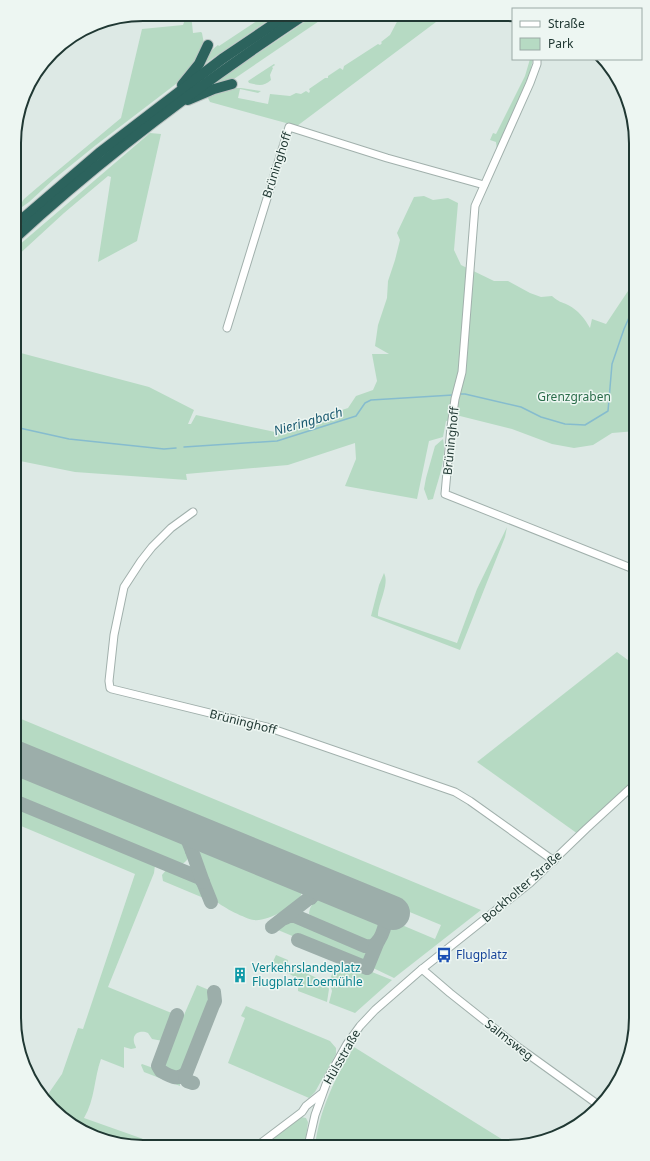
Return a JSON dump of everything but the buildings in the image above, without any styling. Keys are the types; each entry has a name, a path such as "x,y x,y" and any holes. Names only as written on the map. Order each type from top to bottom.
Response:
{"highway":[{"path":"21,220 99,153 222,59 278,21"},
{"path":"21,233 80,180 172,108 295,21"},
{"path":"172,97 199,64 208,45"},
{"path":"172,108 214,89 232,84"}],"street":[{"name":"Brüninghoff","path":"538,60 530,83 475,206 462,372 455,399 451,427 445,494 629,567"},
{"name":"Brüninghoff","path":"227,328 288,128 484,185"},
{"name":"Brüninghoff","path":"193,512 171,528 152,548 141,560 124,587 114,635 109,681 110,688 267,727 455,792 554,861"},
{"name":"Bockholter Straße","path":"422,969 530,883 586,828 629,790"},
{"name":"Hülsstraße","path":"309,1140 315,1115 335,1063 360,1026 386,999 422,969"},
{"name":"Salmsweg","path":"422,969 512,1042 595,1102"},
{"path":"265,1140 302,1112 306,1106 322,1094"},
{"path":"302,1112 315,1115"}],"green space":[{"path":"184,21 192,21 193,33 202,33 204,44 202,50 185,77 96,145 54,179 29,202 21,207 24,199 121,118 142,29 183,25"},
{"path":"257,21 267,21 200,67 210,52 218,45 219,46"},
{"path":"306,21 319,21 228,83 205,89"},
{"path":"397,21 437,21 297,126 210,102 207,96 234,88 241,88 261,91 258,93 240,89 238,98 268,104 270,94 290,96 296,93 301,94 306,91 309,93 309,89 325,78 328,78 328,76 340,68 343,70 344,66 378,44 380,45 382,43 381,42 390,35"},
{"path":"530,60 533,60 529,76 497,150 496,142 490,140 493,133 496,134 525,76"},
{"path":"274,64 275,65 272,67 273,68 270,75 271,80 266,84 260,85 249,83 248,81"},
{"path":"150,133 161,134 137,241 98,262 111,177 108,176 64,213 21,252 21,243"},
{"name":"Grenzgraben","path":"424,196 433,200 448,198 458,203 454,250 461,265 494,281 508,281 541,297 552,296 558,301 575,309 590,328 592,319 606,324 629,290 629,432 612,433 593,445 574,448 552,444 512,429 452,414 451,420 446,421 443,437 429,441 417,499 345,486 356,459 355,443 288,465 186,474 187,480 75,472 21,461 21,353 149,387 194,410 188,424 191,424 196,415 275,432 348,408 356,396 373,390 377,381 372,354 389,354 375,346 378,325 387,298 388,281 400,240 397,233 414,197"},
{"path":"443,439 443,461 433,499 428,500 424,489 426,478 435,446"},
{"path":"507,527 505,537 460,650 371,616 379,585 384,573 386,583 378,616 457,643 477,589"},
{"path":"617,652 629,661 629,787 578,834 477,762"},
{"path":"21,719 481,910 394,978 371,967 390,920 435,939 441,925 21,751"},
{"path":"21,768 180,833 186,841 189,854 187,860 182,864 173,864 21,801"},
{"path":"21,807 151,861 155,865 154,873 108,987 174,1014 163,1041 152,1039 146,1032 140,1032 134,1036 136,1048 131,1049 124,1047 124,1068 101,1059 88,1111 84,1118 146,1140 127,1139 96,1131 69,1115 48,1094 62,1074 78,1028 83,1029 135,874 21,826"},
{"path":"209,846 296,882 301,887 301,895 294,904 273,916 254,920 240,915 216,901 207,885 200,864 199,854 205,847"},
{"path":"167,869 199,881 206,899 163,881 162,875"},
{"path":"326,895 378,916 381,924 379,932 375,938 370,942 362,942 311,919 309,913 312,904"},
{"path":"293,920 369,950 370,954 364,965 362,965 278,930"},
{"path":"276,955 288,960 286,972 271,966"},
{"path":"339,959 392,980 355,1013 329,1003 332,991 329,981"},
{"path":"288,965 326,982 329,989 327,1002 298,991 296,979 287,973"},
{"path":"197,985 209,990 210,1001 182,1071 172,1073 163,1069 162,1063 180,1016 184,1015"},
{"path":"246,1006 330,1041 336,1048 336,1054 315,1092 309,1098 228,1063 245,1018 241,1016"},
{"path":"354,1047 503,1140 316,1140 324,1107 340,1070"},
{"path":"142,1064 156,1069 159,1074 178,1081 180,1086 144,1072 141,1065"},
{"path":"301,1117 306,1118 308,1122 306,1140 270,1140"}],"waterway":[{"name":"Nieringbach","path":"461,394 521,407 541,417 565,424 585,425 608,411 612,364 629,318"},
{"name":"Nieringbach","path":"184,447 277,441 356,416 365,403 371,400 453,395"},
{"name":"Nieringbach","path":"21,428 69,439 164,449 176,448"}],"taxiway":[{"path":"21,804 200,878 211,902"},
{"path":"178,825 184,831 192,851"},
{"path":"203,882 192,847 196,839 201,837 208,838"},
{"path":"304,877 312,883 314,888 311,898"},
{"path":"272,927 321,889 332,888"},
{"path":"285,918 295,916 365,946 371,946 380,939 386,920 385,912 376,906"},
{"path":"298,940 367,968 378,941"},
{"path":"193,1083 187,1081 185,1076 215,1001 214,992"},
{"path":"177,1015 158,1066 161,1071 173,1077 179,1077 185,1074"}],"runway":[{"path":"21,760 393,913"}],"place":[{"name":"Flugplatz","path":"444,955"},
{"name":"Verkehrslandeplatz Flugplatz Loemühle","path":"240,975"}]}
